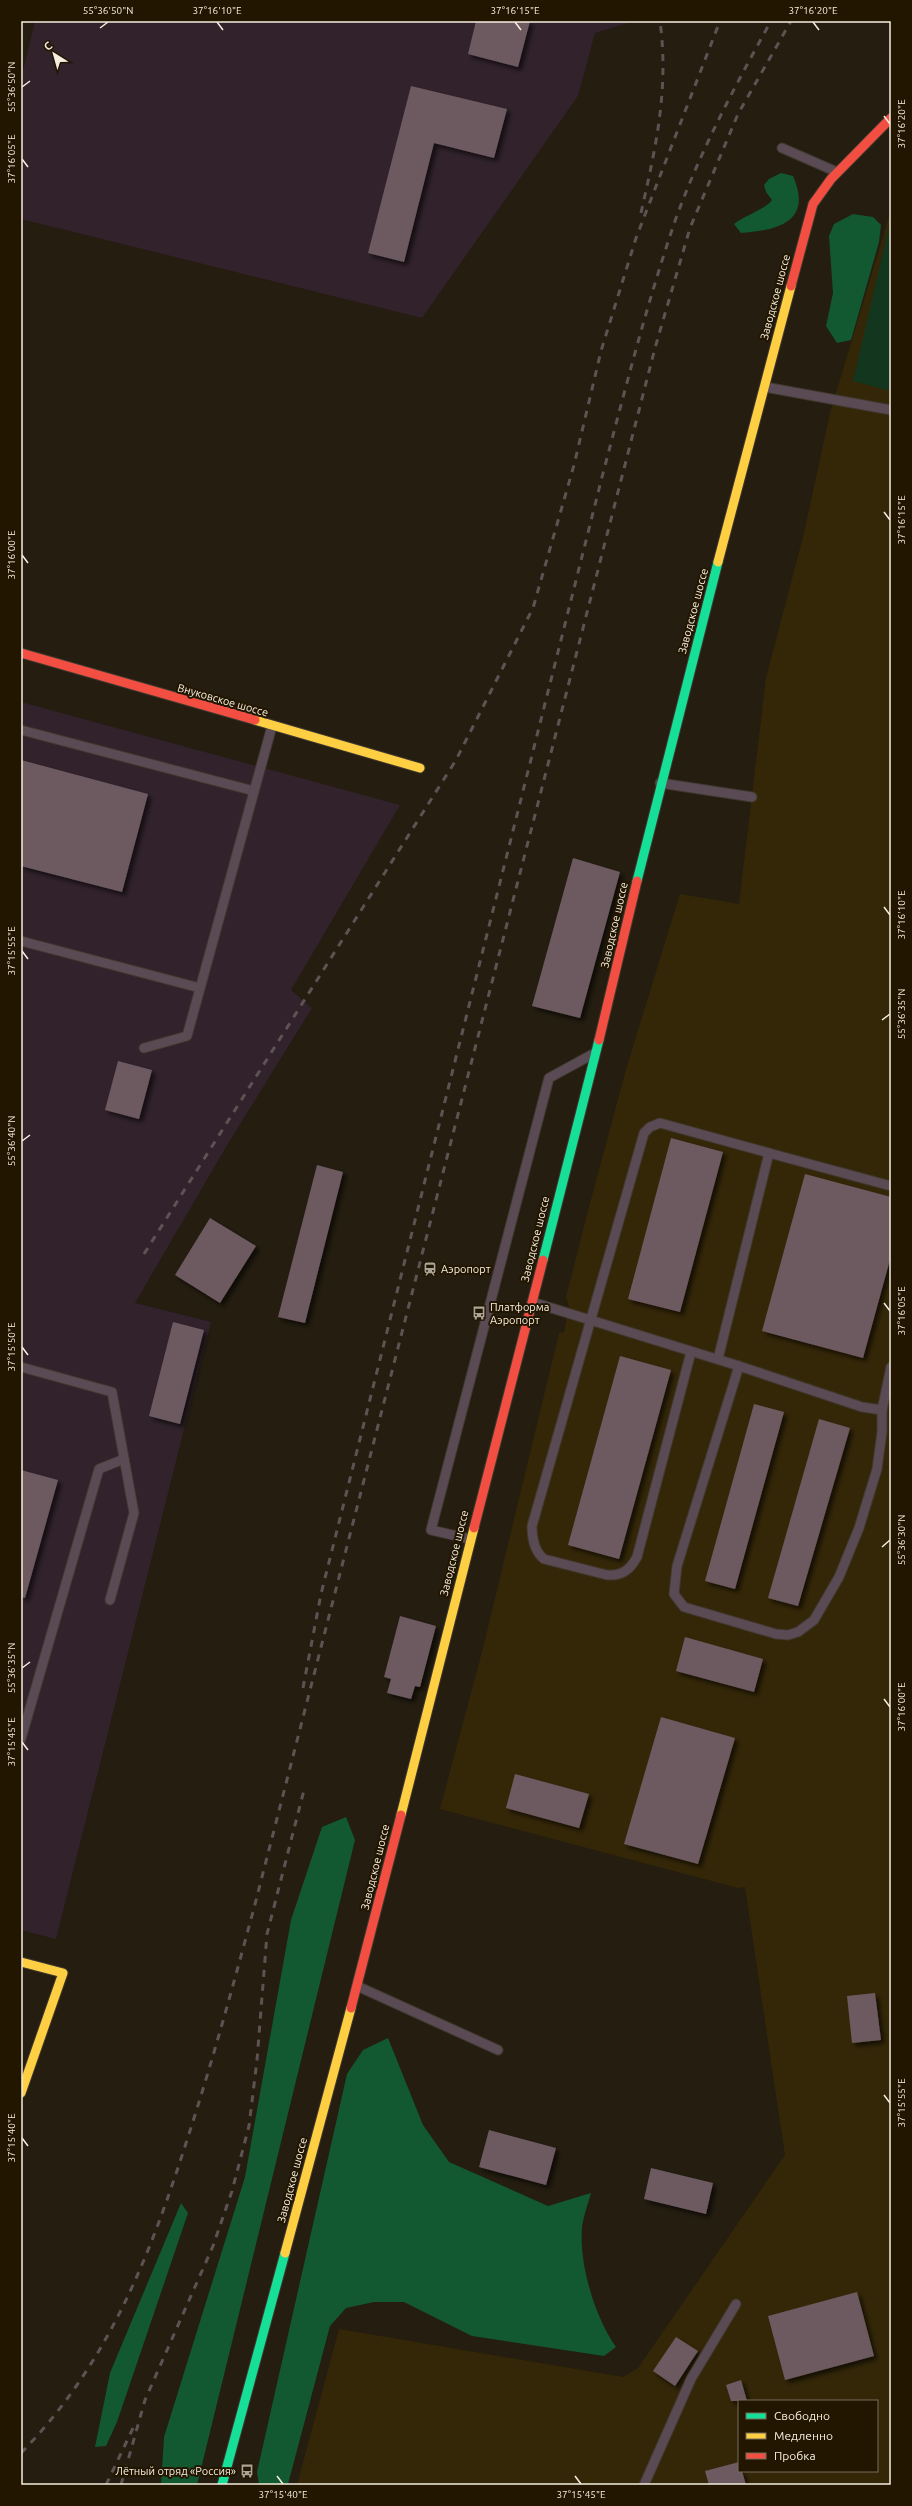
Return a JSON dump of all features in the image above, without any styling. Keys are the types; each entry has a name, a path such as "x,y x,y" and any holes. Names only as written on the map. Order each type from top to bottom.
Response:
{"street":[{"name":"Заводское шоссе","path":"222,2485 357,1986 470,1539 596,1052 660,783 763,386 813,204 838,173 891,118"},
{"name":"Внуковское шоссе","path":"21,653 420,768"},
{"path":"21,1962 63,1973 21,2093"}],"lane":[{"path":"782,148 838,173"},
{"path":"763,386 891,410"},
{"path":"144,1048 187,1036 272,726"},
{"path":"21,730 254,791"},
{"path":"660,783 752,797"},
{"path":"21,941 200,988"},
{"path":"470,1539 431,1530 549,1078 596,1052"},
{"path":"691,1352 637,1557 632,1567 616,1576 544,1559 538,1554 535,1546 532,1526 644,1133 650,1127 660,1123 891,1186"},
{"path":"718,1359 769,1153"},
{"path":"531,1302 591,1322 718,1359 862,1407 882,1410"},
{"path":"740,1366 676,1566 674,1594 684,1607 776,1634 788,1635 798,1632 814,1620 838,1577 859,1528 877,1469 882,1432 882,1410 891,1367"},
{"path":"21,1367 112,1392 134,1513 110,1600"},
{"path":"21,1739 99,1469 124,1459"},
{"path":"357,1986 498,2050"},
{"path":"644,2485 691,2379 736,2304"}],"shaded area":[{"path":"35,21 635,21 595,33 578,96 422,318 21,219 21,79"},
{"path":"891,210 891,2485 297,2485 339,2329 623,2377 638,2368 785,2155 745,1887 738,1888 440,1809 483,1648 559,1333 564,1332 569,1307 566,1297 589,1207 627,1066 680,894 739,904 766,678 804,533 830,413"},
{"path":"21,702 400,805 291,990 312,1008 229,1142 135,1303 211,1322 56,1939 21,1930"}],"green space":[{"path":"781,173 793,176 798,192 799,204 795,213 788,221 779,226 755,232 741,233 734,224 760,209 772,200 766,192 764,185 769,179"},
{"path":"853,214 873,217 881,225 879,242 851,340 837,343 826,326 833,293 829,236 834,224"},
{"path":"891,218 891,391 853,381"},
{"path":"346,1817 355,1840 197,2485 161,2485 164,2437 245,2177 291,1920 322,1827"},
{"path":"388,2038 423,2125 449,2162 548,2206 591,2193 584,2215 582,2228 583,2258 595,2306 608,2335 616,2347 604,2356 472,2336 404,2302 374,2302 346,2308 330,2326 288,2484 259,2485 257,2472 347,2074 363,2050"},
{"path":"181,2203 188,2213 117,2422 106,2446 95,2447 110,2373"}],"building":[{"path":"476,21 530,21 518,67 468,54"},
{"path":"411,86 507,109 494,158 434,143 404,262 368,253"},
{"path":"21,760 148,794 122,892 21,866"},
{"path":"573,858 620,872 580,1018 532,1006"},
{"path":"118,1061 152,1070 139,1119 105,1110"},
{"path":"671,1138 723,1152 680,1312 628,1299"},
{"path":"317,1165 343,1172 305,1323 278,1317"},
{"path":"805,1174 891,1197 891,1256 863,1358 762,1331"},
{"path":"210,1218 256,1246 220,1303 175,1275"},
{"path":"173,1322 204,1330 180,1424 149,1416"},
{"path":"620,1356 671,1370 619,1559 568,1545"},
{"path":"754,1404 784,1412 735,1589 705,1581"},
{"path":"819,1419 850,1428 798,1606 768,1598"},
{"path":"21,1470 58,1480 25,1598 21,1597"},
{"path":"400,1616 436,1626 420,1687 415,1686 411,1699 387,1693 391,1679 384,1677"},
{"path":"685,1637 763,1659 754,1692 676,1671"},
{"path":"661,1717 735,1738 698,1864 624,1844"},
{"path":"515,1774 589,1794 579,1828 506,1808"},
{"path":"875,1993 881,2040 852,2043 847,1996"},
{"path":"489,2130 556,2148 546,2185 479,2167"},
{"path":"651,2168 713,2183 706,2214 644,2199"},
{"path":"857,2292 874,2356 785,2380 768,2316"},
{"path":"676,2337 698,2351 675,2386 653,2371"},
{"path":"741,2380 747,2400 731,2401 726,2385"},
{"path":"738,2462 738,2472 742,2472 746,2485 709,2485 705,2471"}],"railway":[{"path":"641,213 660,118 663,71 660,21"},
{"path":"144,1254 456,760 533,608 574,465 601,351 636,238 720,21"},
{"path":"303,1688 321,1594 601,481 654,285 675,221 695,169 744,70 771,21"},
{"path":"21,2453 52,2419 78,2383 102,2345 123,2307 158,2225 196,2111 254,1908 655,348 690,228 738,114 791,21"},
{"path":"121,2485 145,2400 213,2246 232,2191 249,2126 257,2060 267,1934 304,1790"},
{"path":"106,2485 134,2426"}],"traffic: fast":[{"path":"637,881 718,562"},
{"path":"543,1260 599,1040"},
{"path":"222,2485 285,2253"}],"traffic: slow":[{"path":"718,562 791,286"},
{"path":"255,720 420,768"},
{"path":"401,1815 474,1528"},
{"path":"21,1962 63,1973 21,2093"},
{"path":"285,2253 351,2008"}],"traffic: jam":[{"path":"791,286 813,204 831,179 891,118"},
{"path":"21,653 255,720"},
{"path":"599,1040 637,881"},
{"path":"474,1528 543,1260"},
{"path":"351,2008 401,1815"}],"place":[{"name":"Аэропорт","path":"430,1269"},
{"name":"Платформа Аэропорт","path":"479,1313"},
{"name":"Лётный отряд «Россия»","path":"247,2471"}]}
